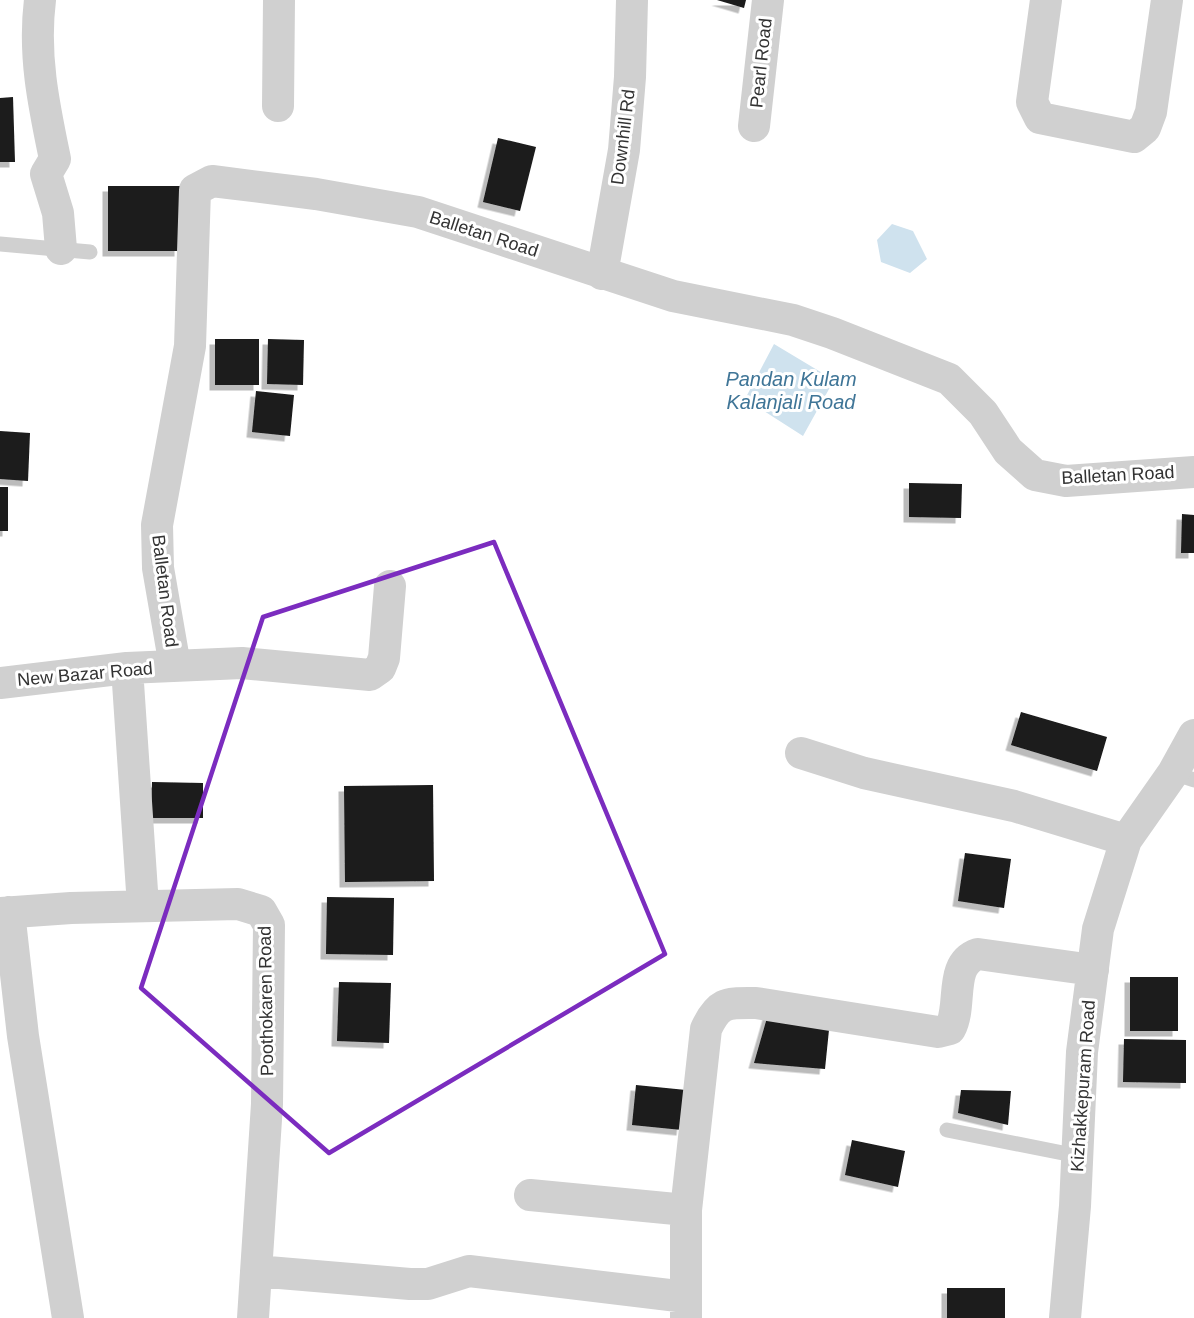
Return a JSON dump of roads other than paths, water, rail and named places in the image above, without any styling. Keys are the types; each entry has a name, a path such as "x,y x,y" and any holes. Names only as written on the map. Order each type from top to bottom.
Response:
{"street":[{"path":"40,0 36,28 40,87 55,159 46,174 58,213 76,251"},
{"path":"278,106 279,0"},
{"name":"Downhill Rd","path":"602,273 624,150 630,77 632,0"},
{"name":"Pearl Road","path":"754,126 768,0"},
{"path":"1046,0 1032,102 1040,118 1134,137 1145,128 1151,112 1167,0"},
{"name":"Balletan Road","path":"175,666 158,568 157,525 190,346 195,190 212,181 315,194 418,212 673,296 793,320 949,379 983,413 1008,451 1035,475 1066,481 1194,472"},
{"name":"New Bazar Road","path":"0,682 127,669 242,663 370,675 380,669 384,658 390,586"},
{"path":"127,669 143,906"},
{"name":"Kizhakkepuram Road","path":"1065,1318 1078,1156 1082,1052 1098,929 1126,840 1183,776 1194,735"},
{"path":"801,753 864,773 1014,806 1126,840"},
{"name":"Poothokaren Road","path":"4,912 143,906 251,906 261,911 269,925 267,1104 253,1318"},
{"path":"4,912 68,1318"},
{"path":"256,1270 428,1284 469,1270 686,1308 686,1210 706,1029 714,1012 728,1003 756,1003 938,1032 950,1029 955,1020 961,967 967,958 978,954 1093,969"},
{"path":"530,1195 686,1210"}],"lane":[{"path":"0,243 76,251"},
{"path":"947,1131 1078,1156"}],"water":[{"path":"892,224 913,231 927,259 910,273 881,262 877,240"},
{"name":"Pandan Kulam Kalanjali Road","path":"774,344 834,380 803,436 745,399"}]}
